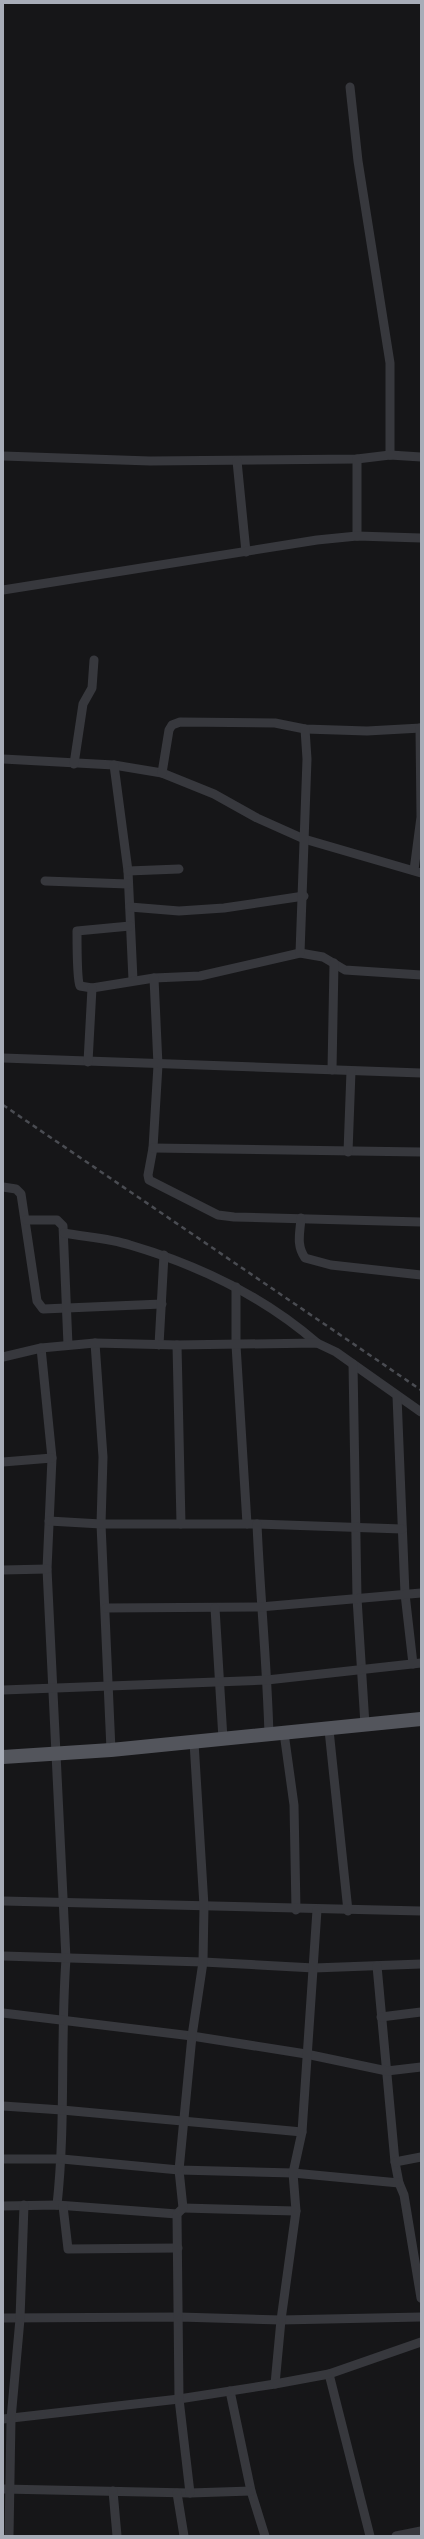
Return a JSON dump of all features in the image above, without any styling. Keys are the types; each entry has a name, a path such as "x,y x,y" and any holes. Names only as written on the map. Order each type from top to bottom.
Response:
{"main road":[{"path":"3,1757 111,1750 329,1730 421,1719"}],"street":[{"path":"350,87 358,161 390,363 390,455"},
{"path":"3,456 150,461 357,459 390,455 421,457"},
{"path":"357,459 357,536"},
{"path":"237,461 246,552"},
{"path":"3,590 317,540 357,536 421,538"},
{"path":"74,764 83,704 92,688 94,660"},
{"path":"3,759 114,765 162,773 214,794 257,818 304,839 417,872 421,818 421,728 367,731 305,729 275,723 180,722 172,725 169,730 162,773"},
{"path":"300,953 304,896 304,839 307,759 305,729"},
{"path":"114,765 128,871 133,980"},
{"path":"128,871 179,868"},
{"path":"45,881 128,884"},
{"path":"130,907 178,911 224,908 304,896"},
{"path":"130,926 76,931 79,984 92,988 133,980 176,978 219,973 242,966 300,953 323,957 345,970 421,975"},
{"path":"332,1070 334,963"},
{"path":"154,978 158,1065 153,1148 148,1175 149,1180 218,1215 234,1217 421,1222"},
{"path":"88,1062 92,988"},
{"path":"3,1058 158,1065 421,1073"},
{"path":"348,1152 351,1071"},
{"path":"153,1148 421,1152"},
{"path":"3,1187 16,1189 21,1194 39,1305 43,1309 162,1304"},
{"path":"301,1218 298,1242 299,1250 305,1258 330,1265 421,1275"},
{"path":"26,1220 57,1220 63,1226 68,1308 68,1346"},
{"path":"64,1233 129,1244 164,1254 236,1287 299,1327 317,1343"},
{"path":"159,1345 164,1254"},
{"path":"236,1287 236,1345 247,1524"},
{"path":"96,1343 103,1457 101,1524 110,1688 111,1750"},
{"path":"3,1357 41,1348 96,1343 159,1345 317,1343 326,1346 421,1412"},
{"path":"177,1345 181,1524"},
{"path":"41,1348 52,1458 47,1569 66,1959 62,2020 62,2159 60,2205 68,2249 178,2248"},
{"path":"353,1364 357,1598 363,1670 365,1725"},
{"path":"3,1690 110,1688 267,1680 417,1663 405,1594 397,1396"},
{"path":"3,1462 52,1458"},
{"path":"49,1521 101,1524 257,1524 402,1529"},
{"path":"257,1524 260,1607 267,1680 269,1735"},
{"path":"3,1570 47,1569"},
{"path":"106,1608 260,1607 421,1593"},
{"path":"215,1608 221,1682 223,1739"},
{"path":"329,1730 348,1911"},
{"path":"284,1733 294,1805 296,1910"},
{"path":"190,2493 180,2399 178,2248 180,2211 179,2170 192,2036 203,1962 204,1906 194,1742"},
{"path":"3,1901 64,1901 296,1910 421,1911"},
{"path":"275,2384 281,2320 296,2211 293,2173 302,2132 306,2054 314,1968 317,1910"},
{"path":"3,1956 203,1962 314,1968 421,1964"},
{"path":"377,1966 395,2162 398,2183 404,2195 421,2298"},
{"path":"381,2017 421,2012"},
{"path":"3,2013 192,2036 306,2054 387,2071 421,2067"},
{"path":"3,2106 185,2120 302,2132"},
{"path":"395,2162 421,2157"},
{"path":"3,2159 62,2159 179,2170 293,2173 398,2183"},
{"path":"9,2536 6,2489 7,2419 20,2319 24,2205"},
{"path":"3,2206 60,2205 180,2211 296,2211"},
{"path":"3,2318 179,2317 281,2320 421,2317"},
{"path":"7,2419 180,2399 329,2374 421,2342"},
{"path":"329,2374 370,2536"},
{"path":"230,2391 251,2491 265,2536"},
{"path":"6,2489 190,2493 251,2491"},
{"path":"113,2491 117,2536"},
{"path":"177,2492 184,2536"},
{"path":"396,2536 421,2531"}],"railway":[{"path":"3,1105 421,1390"}]}
